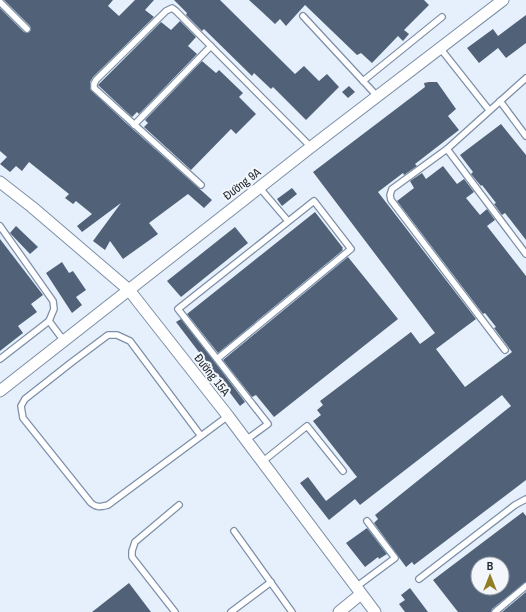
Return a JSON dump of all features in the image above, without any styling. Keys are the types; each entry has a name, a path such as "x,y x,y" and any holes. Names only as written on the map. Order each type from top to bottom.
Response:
{"street":[{"name":"Đường 9A","path":"0,391 376,96 503,0"},
{"name":"Đường 15A","path":"0,182 32,207 129,290 228,416 375,612"},
{"path":"339,612 359,591"}],"lane":[{"path":"0,2 27,29"},
{"path":"201,185 94,88 96,80 166,11 172,8 311,147"},
{"path":"303,16 376,96"},
{"path":"363,81 442,17"},
{"path":"134,125 211,46"},
{"path":"440,48 489,110"},
{"path":"504,350 391,200 390,195 392,189 447,149 526,78"},
{"path":"500,101 526,136"},
{"path":"447,149 526,254"},
{"path":"259,187 288,221"},
{"path":"217,359 351,249 314,200 178,309 217,359 268,424 246,440"},
{"path":"0,226 53,300 54,309 49,321 0,359"},
{"path":"49,321 64,341"},
{"path":"201,436 130,341 117,335 108,336 89,349 24,399 21,406 22,418 91,503 96,507 108,505 228,416"},
{"path":"262,462 307,426 343,471"},
{"path":"420,579 515,505 526,499"},
{"path":"175,612 132,556 132,551 135,542 179,505"},
{"path":"359,591 395,558 367,521"},
{"path":"234,530 292,612"},
{"path":"231,612 271,582"},
{"path":"495,612 526,586"}],"shaded area":[{"path":"0,0 526,0 526,612 0,612"}],"building":[{"path":"4,0 113,0 108,6 119,16 135,0 154,0 145,10 154,17 93,77 90,82 90,89 212,200 204,208 188,194 149,223 158,234 123,259 110,241 105,250 93,241 121,203 82,232 77,226 92,214 76,201 73,204 65,198 69,194 29,162 22,171 16,166 10,172 0,164 7,157 0,151 0,8 24,32 28,33 31,30 30,26"},
{"path":"174,0 220,0 295,74 304,66 319,81 327,74 339,87 306,120 273,87 271,89 254,73 252,76 204,29 202,31"},
{"path":"249,0 424,0 429,5 404,30 409,34 403,41 398,36 372,63 361,53 357,55 305,5 286,26 280,19 275,24"},
{"path":"526,15 526,43 506,58 498,48 479,63 467,48 493,29 498,36"},
{"path":"180,21 196,37 188,46 197,54 139,114 137,112 132,117 98,85 161,22 171,30"},
{"path":"202,61 216,73 219,70 243,93 239,97 256,114 236,134 231,129 191,170 144,127 148,123 145,120"},
{"path":"437,82 456,109 448,116 459,130 415,164 417,166 404,175 403,173 378,192 476,319 436,349 465,387 512,352 494,328 496,327 485,313 483,314 397,201 414,188 410,181 422,173 426,179 443,166 457,184 464,179 474,192 466,198 480,215 487,209 495,220 487,226 526,276 526,480 414,565 412,562 406,567 374,523 378,519 375,515 511,406 502,395 360,505 355,499 329,520 300,483 308,477 326,501 357,477 313,421 321,415 317,410 323,405 320,401 411,332 420,344 435,333 313,172 425,87 424,83"},
{"path":"349,86 355,92 348,98 342,92"},
{"path":"501,124 526,155 526,240 505,213 502,215 494,204 496,203 471,174 473,172 460,155"},
{"path":"292,188 297,194 282,206 277,199"},
{"path":"315,212 343,250 218,353 187,314"},
{"path":"16,226 38,247 30,254 10,233"},
{"path":"235,227 248,243 181,297 167,281"},
{"path":"0,239 43,295 31,304 37,312 18,326 23,333 0,351"},
{"path":"348,257 398,319 274,417 256,395 252,397 223,360"},
{"path":"62,262 69,273 73,271 86,290 76,297 82,305 72,313 46,273"},
{"path":"181,319 245,402 240,406 176,322"},
{"path":"523,512 526,516 526,582 510,595 510,556 470,556 470,596 508,596 492,609 491,612 458,612 433,580"},
{"path":"367,528 387,554 379,559 378,557 365,567 346,543"},
{"path":"129,583 151,612 92,612"},
{"path":"410,588 428,612 405,612 399,604 405,600 401,595"},
{"path":"526,592 526,612 502,612"}]}
